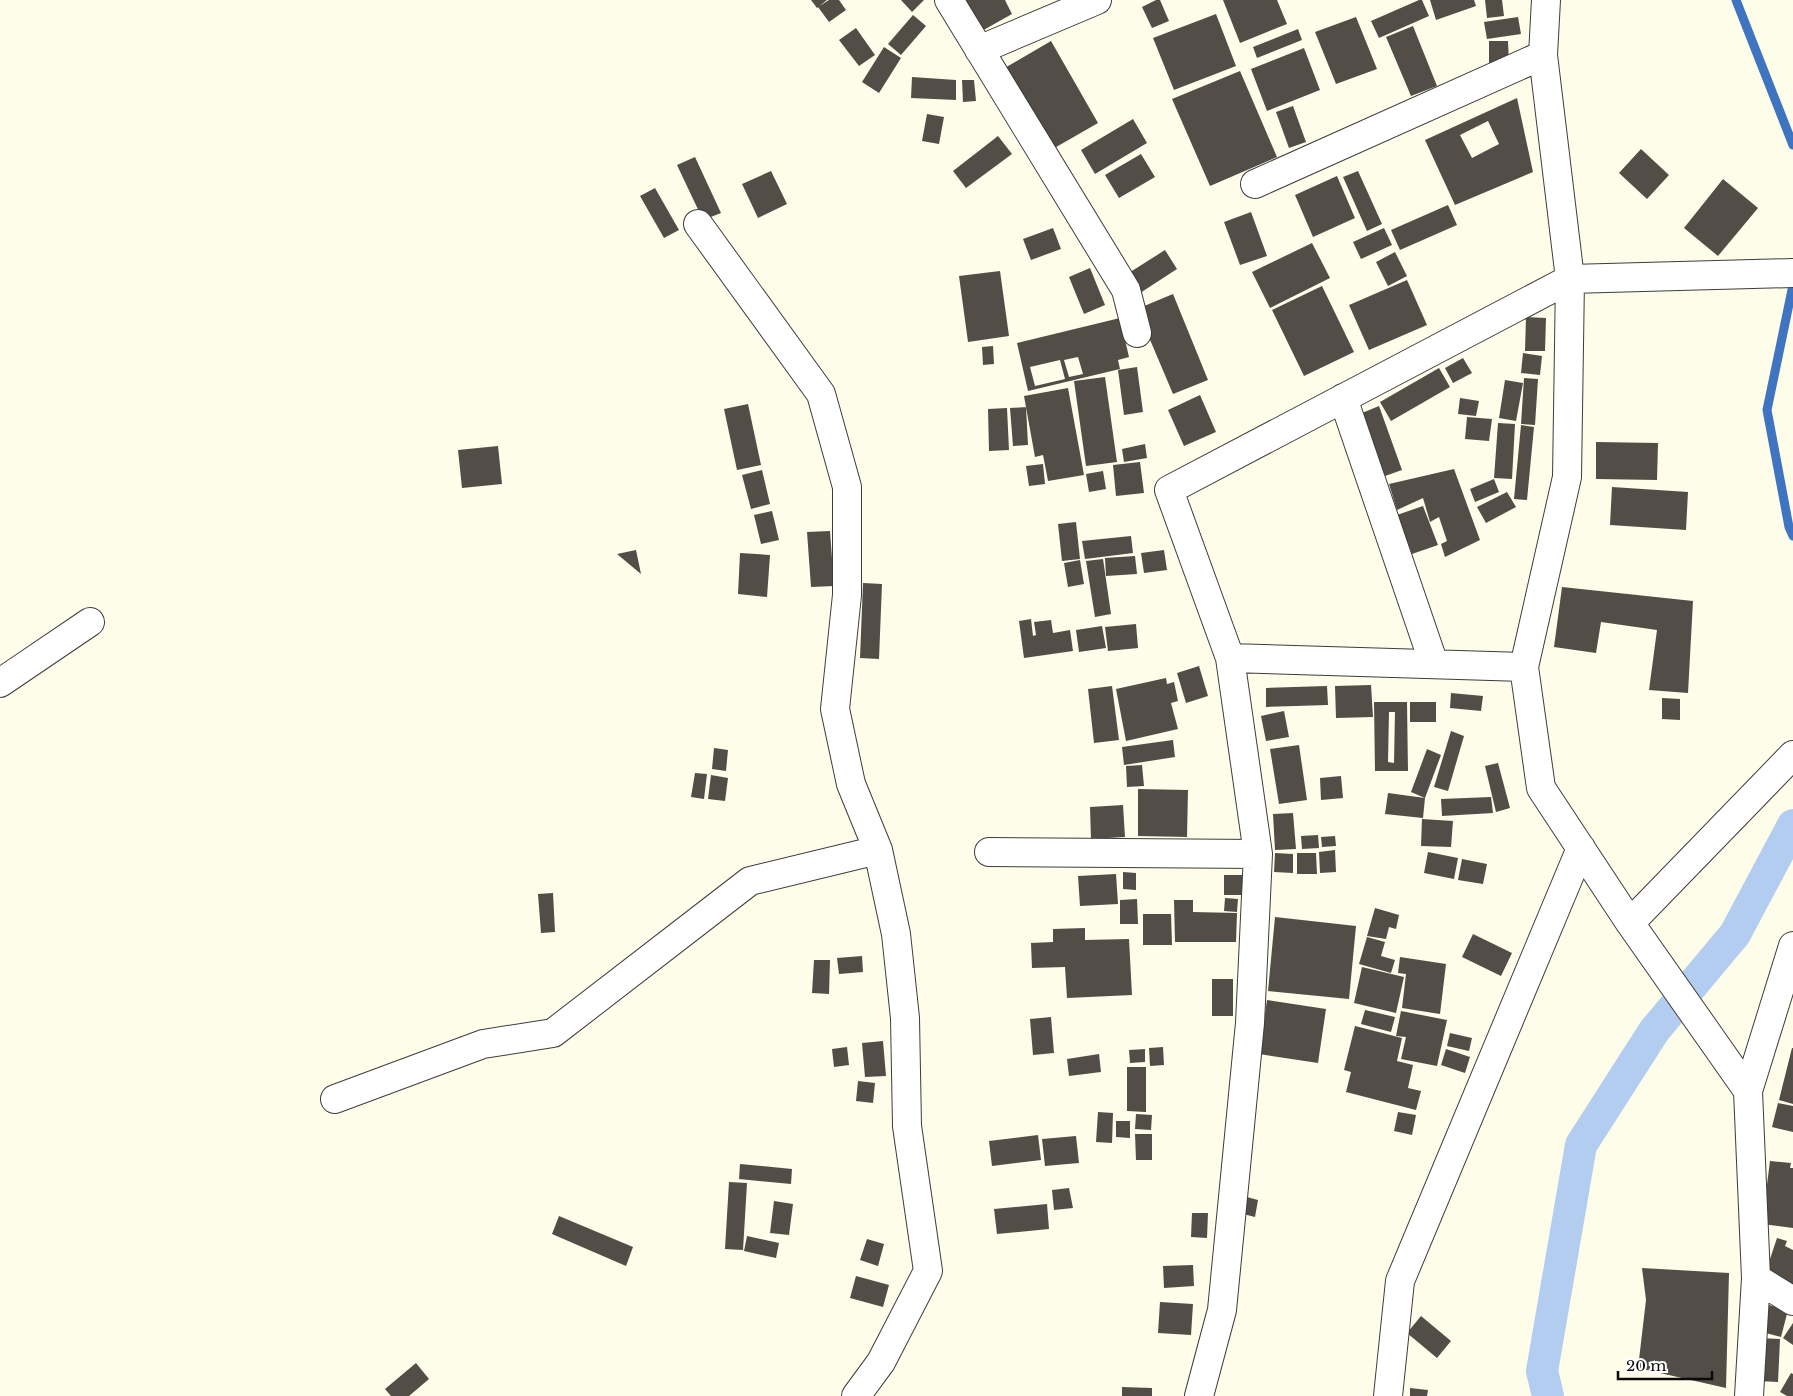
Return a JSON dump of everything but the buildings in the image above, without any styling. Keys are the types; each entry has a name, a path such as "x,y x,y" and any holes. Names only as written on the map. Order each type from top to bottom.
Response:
{"street":[{"path":"949,0 1126,290 1137,333"},
{"path":"979,50 1097,0"},
{"path":"1546,0 1543,55 1570,279 1567,477 1524,667 1541,788 1630,923 1748,1091"},
{"path":"1255,184 1543,55"},
{"path":"698,224 821,394 847,488 847,595 835,709 851,784 878,850 896,934 905,1018 906,1126 928,1271 881,1362 856,1396"},
{"path":"1199,1396 1222,1310 1250,1023 1258,854 1230,658 1168,490 1570,279 1793,273"},
{"path":"1344,398 1434,664"},
{"path":"0,683 90,622"},
{"path":"1230,658 1524,667"},
{"path":"1630,923 1793,755"},
{"path":"1388,1396 1400,1281 1581,848"},
{"path":"335,1099 483,1044 553,1034 750,882 878,850"},
{"path":"989,852 1258,854"},
{"path":"1749,1396 1756,1278 1748,1091 1793,946"},
{"path":"1756,1278 1793,1301"}],"waterway":[{"path":"1736,0 1793,145"},
{"path":"1793,285 1767,410 1789,527 1793,536"},
{"path":"1548,1396 1542,1371 1581,1145 1654,1031 1735,934 1793,825"}]}
